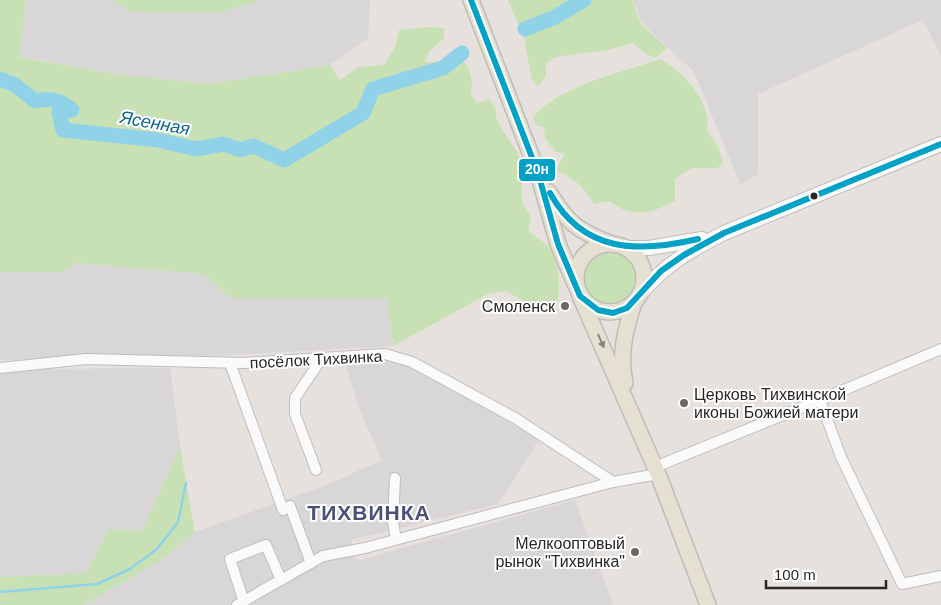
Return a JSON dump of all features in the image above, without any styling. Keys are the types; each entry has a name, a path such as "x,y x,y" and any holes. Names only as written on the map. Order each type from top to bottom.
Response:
{"main road":[{"path":"471,0 538,173 558,244 657,470 708,605"},
{"path":"724,233 648,248 603,244 586,253 577,269 579,292 586,303 602,312 619,312 638,298 659,272 691,250 724,233 941,144"},
{"path":"538,173 564,217 589,236 620,246 638,258 644,273 638,298 625,330 622,354 623,372 630,407"}],"street":[{"path":"281,580 266,545 230,560 240,604 311,563 322,556 396,539 657,470 941,348"},
{"name":"посёлок Тихвинка","path":"0,368 86,359 230,363 385,354 412,362 515,418 613,482"},
{"path":"316,470 295,414 295,398 322,358"},
{"path":"230,363 283,510 290,506 311,563"},
{"path":"820,400 841,457 902,584 941,576"},
{"path":"395,478 393,522 396,539"}],"shaded area":[{"path":"26,0 113,0 133,12 220,13 261,0 370,0 368,38 330,65 209,84 115,74 18,56"},
{"path":"633,0 941,0 941,56 923,20 758,94 758,174 740,184 694,72 641,22"},
{"path":"75,263 203,274 230,298 387,298 393,346 234,355 0,360 0,272 62,272"},
{"path":"345,361 408,361 539,440 498,504 351,540 356,561 575,500 613,605 82,605 157,563 195,532 329,484 382,460 359,409"},
{"path":"170,368 180,447 142,531 108,529 86,573 0,577 0,372 21,369"}],"green space":[{"path":"0,0 26,0 19,57 115,74 209,84 330,65 340,80 359,67 384,65 395,47 399,30 428,27 444,28 444,38 429,52 425,62 440,62 454,53 467,66 472,81 471,94 477,103 489,99 495,107 497,121 517,152 524,169 521,191 523,205 531,216 528,230 547,246 556,261 559,284 557,306 547,311 506,291 490,293 393,346 387,298 230,298 203,274 75,263 62,272 0,272"},
{"path":"113,0 261,0 220,13 132,12"},
{"path":"508,0 632,0 640,23 667,48 656,58 646,54 633,43 608,50 555,57 546,64 546,76 538,86 532,80 524,38"},
{"path":"661,59 695,89 705,109 707,131 718,146 723,162 718,168 692,168 675,179 675,201 658,209 634,212 618,207 610,201 594,204 578,184 556,171 565,153 556,152 545,138 544,127 536,125 533,117 559,96 575,88"},
{"path":"610,250 621,252 634,263 639,279 637,290 626,303 610,308 599,306 586,295 581,279 583,268 594,255"},
{"path":"180,447 195,532 157,563 82,605 0,605 0,577 86,573 108,529 142,531"}],"waterway":[{"name":"Ясенная","path":"525,29 553,18 584,0"},
{"name":"Ясенная","path":"0,79 15,85 35,101 55,100 72,110 59,112 63,130 158,140 196,149 224,144 240,150 254,146 284,160 363,113 373,89 443,68 462,53"},
{"path":"0,592 97,584 130,569 157,549 178,522 186,483"}],"transit line":[{"name":"20н","path":"471,0 538,173 558,244 580,296 598,310 613,313 627,308 661,271 684,255 724,233 941,144"},
{"name":"20н","path":"550,193 563,213 579,227 596,238 614,244 654,246 698,239"}],"place":[{"name":"Смоленск","path":"565,306"},
{"name":"Церковь Тихвинской иконы Божией матери","path":"684,403"},
{"name":"Мелкооптовый рынок \"Тихвинка\"","path":"635,552"}],"district":[{"name":"ТИХВИНКА","path":"369,513"}]}
